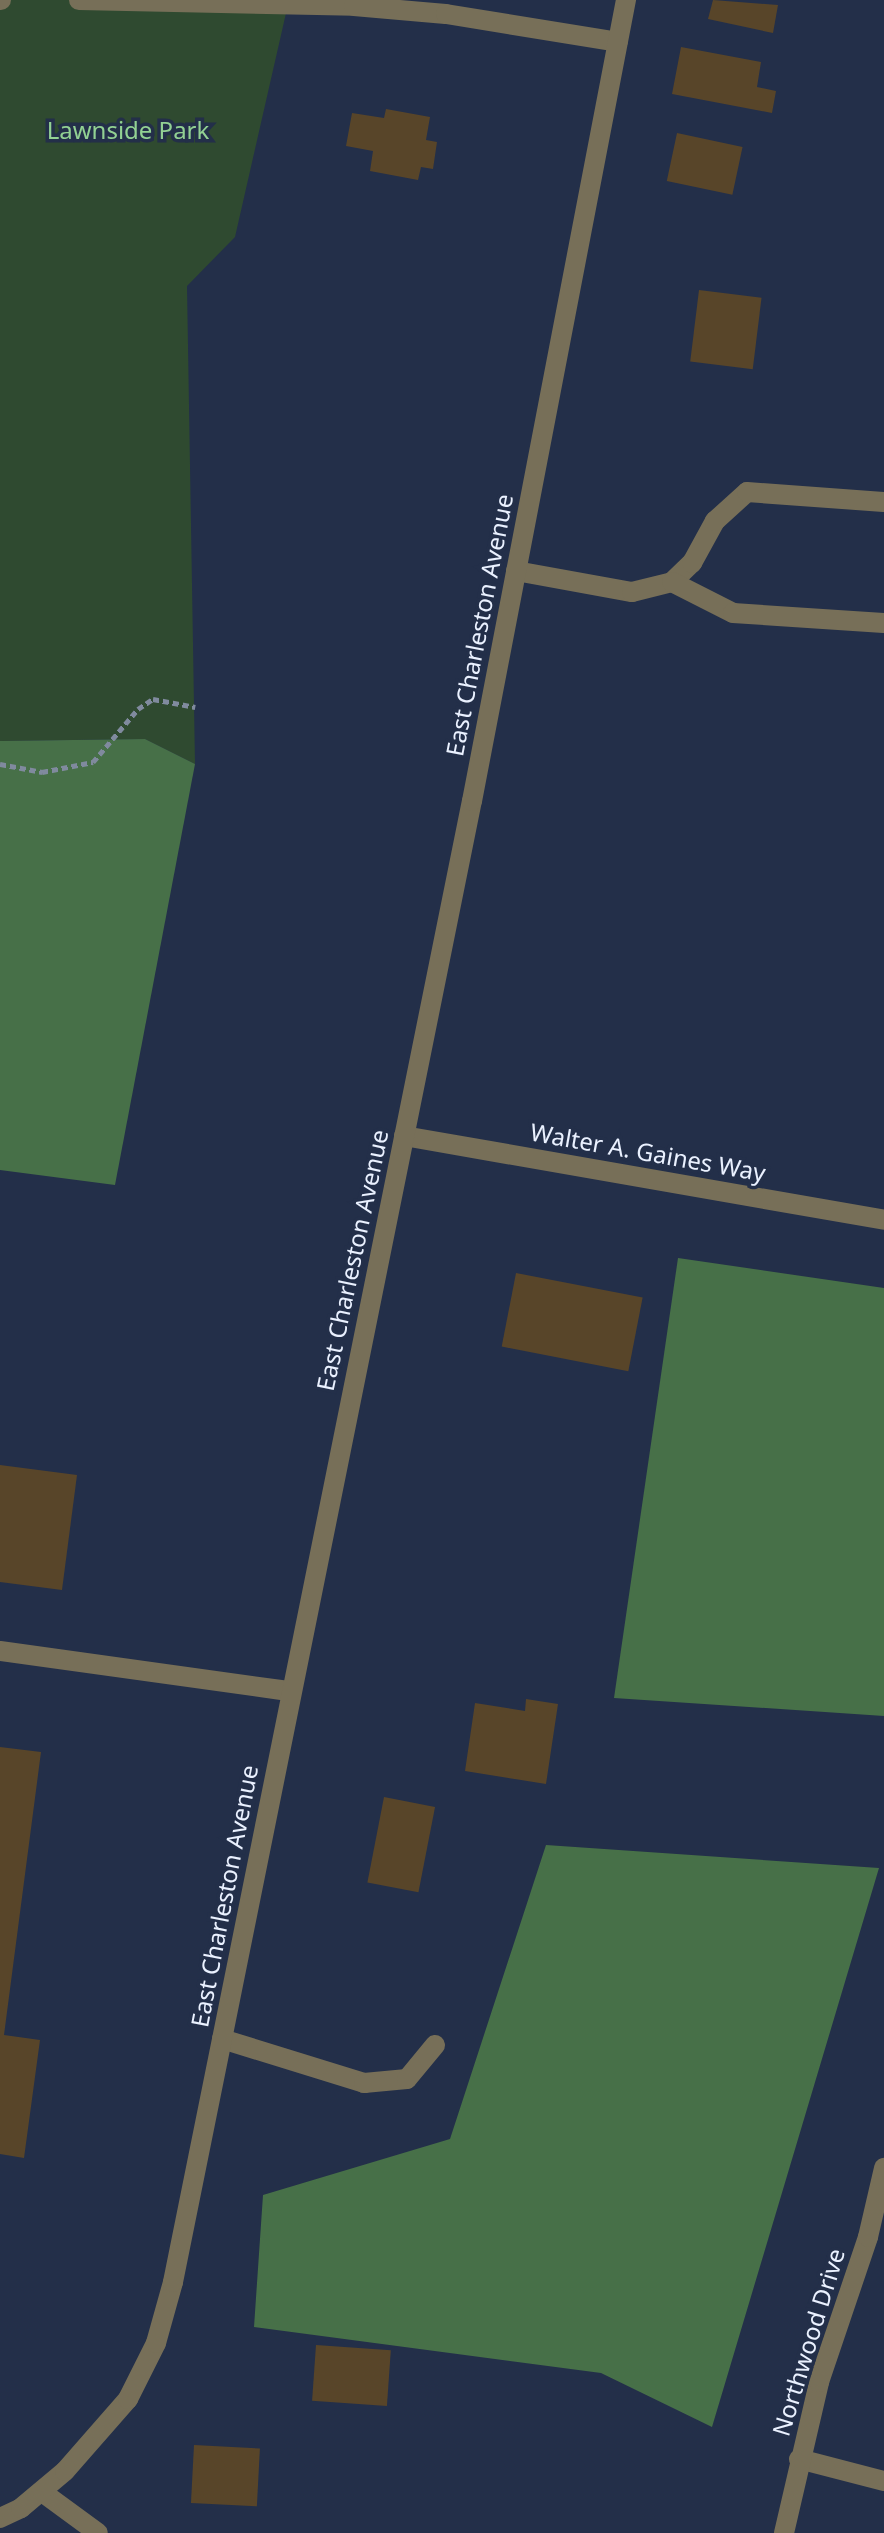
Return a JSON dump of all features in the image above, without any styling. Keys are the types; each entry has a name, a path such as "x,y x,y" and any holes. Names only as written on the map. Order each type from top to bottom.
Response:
{"street":[{"path":"79,0 354,6 446,14 618,42"},
{"name":"East Charleston Avenue","path":"0,2518 42,2492 92,2444 128,2399 156,2343 173,2282 404,1136 626,0"},
{"path":"516,571 632,592 672,582 692,563 715,521 747,492 884,502"},
{"path":"672,582 733,613 884,623"},
{"name":"Walter A. Gaines Way","path":"404,1136 884,1220"},
{"path":"0,1651 290,1691"},
{"path":"222,2039 364,2083 407,2079 435,2045"},
{"name":"Northwood Drive","path":"784,2533 819,2382 868,2237 884,2168"},
{"path":"799,2459 884,2481"},
{"path":"42,2492 98,2533"}],"path":[{"path":"0,764 42,772 93,762 138,709 153,699 195,707"}],"green space":[{"name":"Lawnside Park","path":"0,0 289,0 235,237 187,286 195,764 145,739 0,741"},
{"path":"145,739 195,764 115,1185 0,1170 0,741"},
{"path":"678,1258 884,1288 884,1716 614,1698"},
{"path":"546,1845 879,1868 712,2427 601,2373 254,2327 263,2195 450,2139"}],"building":[{"path":"713,0 778,5 773,33 708,19"},
{"path":"681,47 761,62 757,87 776,91 772,113 672,94"},
{"path":"386,109 430,117 426,140 437,142 433,169 421,167 418,180 370,171 373,151 346,146 352,113 384,118"},
{"path":"677,133 743,147 732,195 667,181"},
{"path":"699,290 762,298 753,369 690,361"},
{"path":"516,1273 643,1298 628,1371 502,1347"},
{"path":"0,1465 77,1475 62,1590 0,1582"},
{"path":"526,1699 558,1704 546,1784 465,1771 475,1703 525,1711"},
{"path":"0,1747 41,1752 4,2035 40,2040 24,2158 0,2154"},
{"path":"384,1797 435,1807 418,1892 367,1882"},
{"path":"316,2345 391,2350 387,2406 312,2401"},
{"path":"194,2445 260,2448 257,2506 191,2503"}]}
